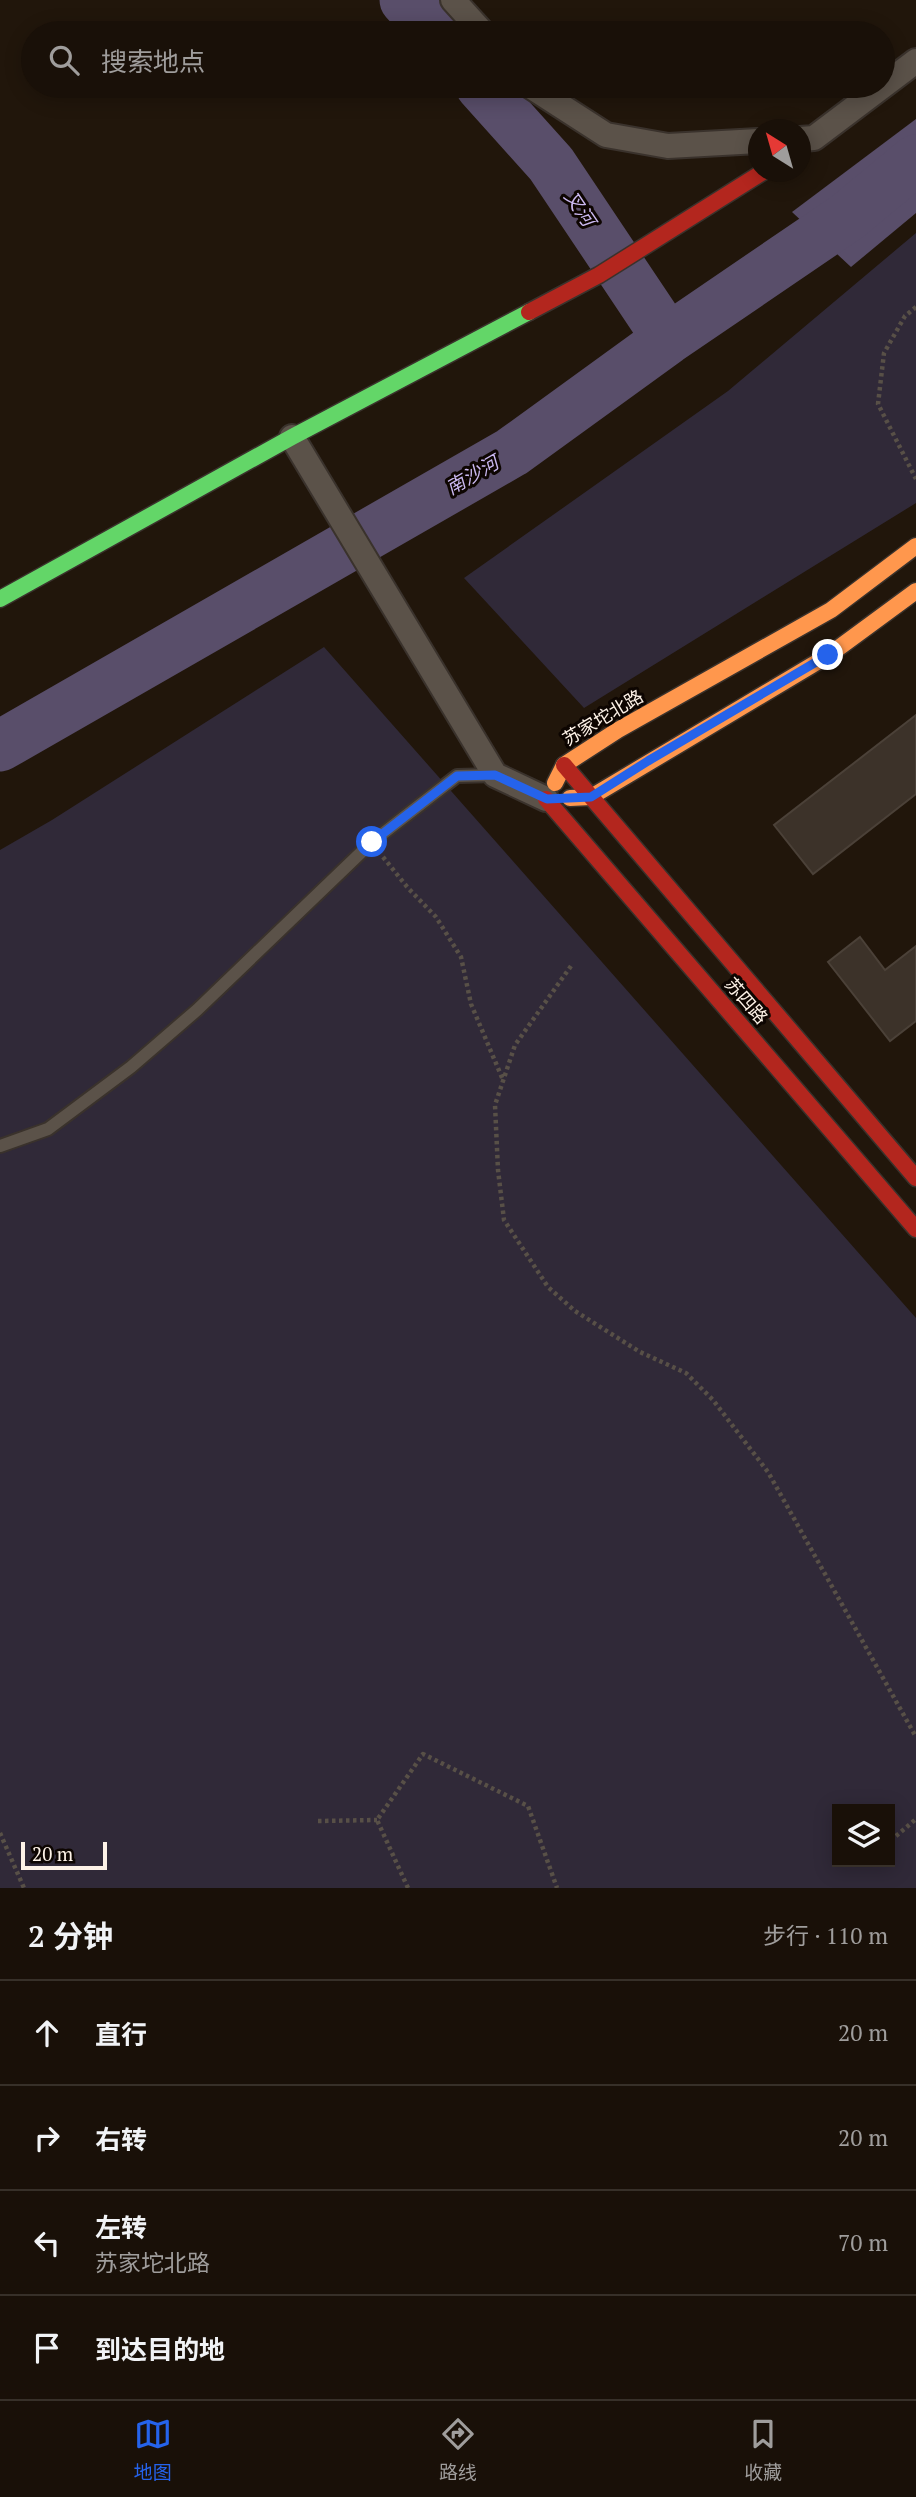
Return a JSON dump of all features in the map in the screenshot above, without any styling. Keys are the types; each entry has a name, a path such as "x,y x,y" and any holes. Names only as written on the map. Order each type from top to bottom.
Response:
{"street":[{"path":"453,0 472,21"},
{"path":"895,76 916,61"},
{"path":"549,98 606,135 668,146 748,142"},
{"path":"811,137 865,98"},
{"path":"0,599 296,444 639,252 748,181"},
{"path":"296,444 495,775 547,799 591,797 828,655 916,591"},
{"name":"苏家坨北路","path":"547,799 564,765 618,730 831,610 916,547"},
{"name":"苏四路","path":"564,765 916,1178"},
{"name":"苏四路","path":"547,799 916,1229"}],"lane":[{"path":"0,1146 48,1129 131,1067 197,1010 372,842 457,776 495,775"}],"path":[{"path":"916,307 905,316 884,353 878,404 916,479"},
{"path":"372,842 408,888 436,917 461,957 471,1004 503,1080"},
{"path":"571,966 515,1045 495,1105 504,1220 548,1287 575,1311 640,1352 686,1373 713,1399 768,1472 916,1737"},
{"path":"377,1820 423,1754 528,1805 557,1888"},
{"path":"896,1836 916,1819"},
{"path":"318,1821 377,1820"},
{"path":"377,1820 408,1888"},
{"path":"0,1833 24,1888"}],"shaded area":[{"path":"916,119 916,213 851,267 792,212"},
{"path":"916,233 916,503 584,708 464,578 728,391"},
{"path":"324,647 916,1318 916,1888 0,1888 0,850 52,820"}],"building":[{"path":"916,715 916,794 813,874 774,825"},
{"path":"860,937 885,970 916,946 916,1021 890,1041 828,962"}],"waterway":[{"name":"叉河","path":"405,0 424,21"},
{"name":"叉河","path":"492,98 551,164 668,339"},
{"name":"南沙河","path":"0,746 512,452 668,339 847,217 916,160"}],"traffic: fast":[{"path":"0,599 292,437 529,312"}],"traffic: slow":[{"path":"555,783 564,765 618,730 831,610 916,546"},
{"path":"570,798 591,797 829,655 916,591"}],"traffic: jam":[{"path":"529,312 599,275 748,181"},
{"path":"564,765 916,1178"},
{"path":"546,799 916,1229"}],"route":[{"path":"372,842 457,776 495,775 547,799 591,797 828,655"}]}
